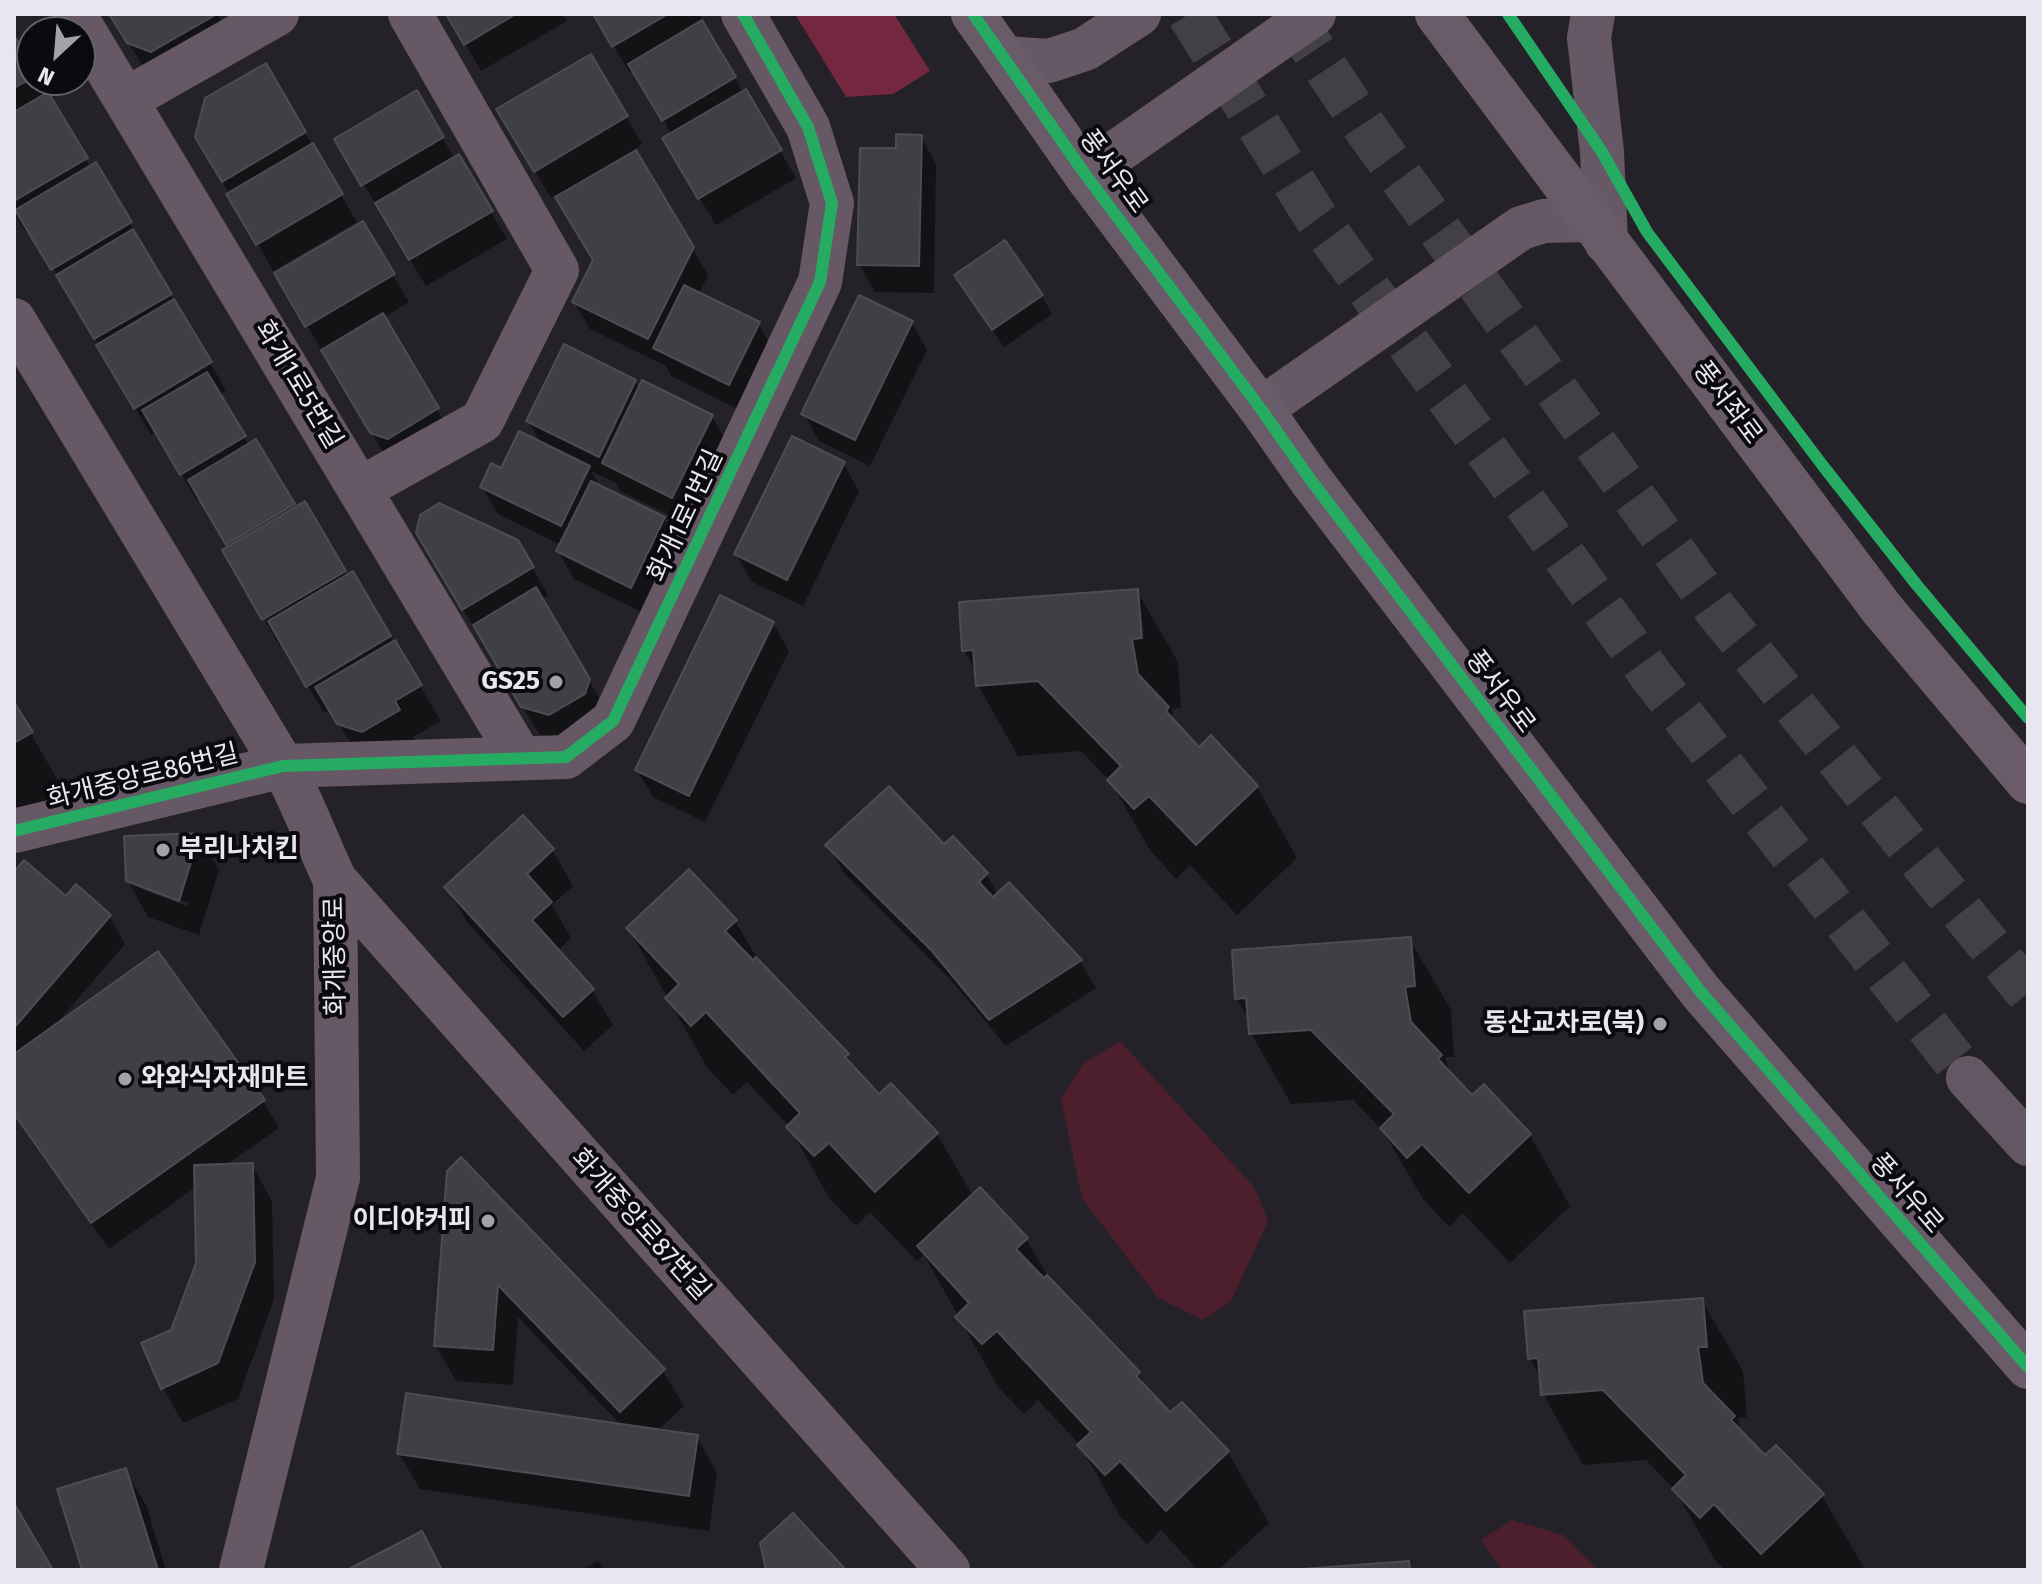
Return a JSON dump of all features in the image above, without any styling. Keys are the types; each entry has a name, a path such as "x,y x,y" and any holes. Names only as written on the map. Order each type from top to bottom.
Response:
{"highway":[{"path":"1968,1078 2028,1144"}],"street":[{"name":"화개1로5번길","path":"74,14 520,757"},
{"path":"127,99 277,14"},
{"path":"360,489 482,421 557,270 410,14"},
{"name":"화개1로1번길","path":"283,766 566,757 613,721 820,282 832,203 808,127 743,14"},
{"name":"풍서우로","path":"973,14 1085,174 1310,479 1700,991 2028,1367"},
{"path":"1004,58 1049,61 1085,49 1139,14"},
{"path":"1085,174 1314,14"},
{"name":"풍서좌로","path":"1437,14 1882,609 2028,782"},
{"path":"1261,409 1521,228 1544,221 1597,231 1602,152 1589,38 1593,14"},
{"name":"화개중앙로","path":"14,320 283,766 303,804 335,880 338,1178 241,1570"},
{"name":"화개중앙로86번길","path":"14,831 283,766"},
{"name":"화개중앙로87번길","path":"335,880 948,1570"}],"shaded area":[{"path":"795,14 894,14 930,71 893,94 846,97"},
{"path":"1120,1041 1254,1187 1268,1221 1231,1301 1203,1320 1158,1298 1082,1198 1061,1099 1083,1064"},
{"path":"1512,1520 1563,1535 1598,1570 1503,1570 1481,1540"}],"building":[{"path":"109,14 217,14 151,52 127,43"},
{"path":"446,14 516,14 464,45"},
{"path":"593,14 668,14 612,47"},
{"path":"702,20 736,77 662,121 628,64"},
{"path":"14,35 16,87 14,88"},
{"path":"591,54 628,116 534,172 496,109"},
{"path":"266,63 306,132 222,182 195,137 205,98"},
{"path":"746,89 782,150 698,199 662,138"},
{"path":"417,90 444,137 361,186 334,139"},
{"path":"41,96 50,96 88,158 14,201 14,112"},
{"path":"896,134 922,135 919,266 857,265 860,148 896,148"},
{"path":"313,143 343,194 256,245 226,194"},
{"path":"636,150 694,247 648,339 572,302 593,260 555,197"},
{"path":"459,154 493,211 409,260 375,203"},
{"path":"96,162 132,222 51,270 15,210"},
{"path":"363,221 395,274 305,327 274,273"},
{"path":"133,229 172,294 94,339 56,275"},
{"path":"1005,240 1043,295 992,330 954,275"},
{"path":"684,285 760,322 729,385 653,348"},
{"path":"859,295 913,321 855,440 801,414"},
{"path":"174,299 212,362 134,409 96,345"},
{"path":"383,313 439,408 388,439 370,433 321,350"},
{"path":"564,344 636,380 599,457 526,421"},
{"path":"207,372 246,436 180,475 142,410"},
{"path":"642,380 713,415 672,498 602,463"},
{"path":"519,431 590,466 561,526 480,487 491,463 501,468"},
{"path":"792,436 845,462 787,580 734,554"},
{"path":"256,439 295,504 226,545 188,480"},
{"path":"591,481 665,517 631,588 556,551"},
{"path":"305,501 346,571 262,620 222,550"},
{"path":"439,503 518,540 534,567 462,610 416,533 420,515"},
{"path":"353,571 391,636 306,687 268,621"},
{"path":"536,587 590,679 585,694 549,715 521,707 473,625"},
{"path":"1138,589 1142,638 1132,639 1138,674 1169,707 1166,711 1199,747 1211,735 1258,786 1196,845 1149,796 1134,809 1107,780 1121,766 1038,681 976,686 973,650 962,651 959,602"},
{"path":"720,595 774,622 689,796 635,770"},
{"path":"395,640 422,685 395,701 400,710 362,732 337,724 315,687"},
{"path":"14,702 33,732 14,743"},
{"path":"889,786 944,844 953,836 988,873 979,882 993,897 1009,882 1082,960 989,1020 932,951 825,845"},
{"path":"523,815 554,849 527,874 552,902 532,920 594,989 563,1017 444,887"},
{"path":"200,833 179,901 126,881 124,836"},
{"path":"24,860 66,896 76,884 111,915 14,1028 14,872"},
{"path":"689,869 737,920 725,931 753,960 756,957 849,1054 845,1057 879,1094 891,1083 938,1133 875,1192 829,1143 814,1156 786,1127 800,1113 706,1012 691,1026 665,998 679,984 626,928"},
{"path":"1411,937 1415,986 1405,987 1411,1022 1442,1055 1438,1059 1472,1095 1484,1084 1531,1134 1469,1193 1422,1144 1407,1158 1380,1128 1394,1114 1311,1030 1249,1034 1246,998 1235,999 1232,950"},
{"path":"158,951 265,1100 91,1223 14,1114 14,1054"},
{"path":"461,1157 665,1369 620,1412 498,1285 493,1350 434,1346 447,1171"},
{"path":"253,1163 255,1262 218,1363 161,1389 141,1343 171,1330 196,1263 194,1165"},
{"path":"980,1187 1028,1238 1016,1249 1044,1278 1047,1275 1140,1372 1136,1376 1170,1412 1182,1402 1229,1451 1166,1511 1120,1461 1105,1475 1077,1445 1091,1432 997,1331 982,1344 955,1317 969,1303 917,1246"},
{"path":"1703,1298 1707,1347 1698,1347 1703,1383 1735,1416 1731,1420 1765,1455 1776,1445 1824,1494 1761,1554 1714,1504 1700,1518 1672,1489 1686,1475 1603,1390 1541,1395 1538,1358 1528,1359 1524,1311"},
{"path":"406,1393 698,1435 689,1496 397,1454"},
{"path":"126,1468 158,1570 82,1570 57,1489"},
{"path":"14,1503 53,1570 14,1570"},
{"path":"793,1513 846,1570 766,1570 760,1543"},
{"path":"422,1531 442,1570 347,1570"},
{"path":"1409,1561 1410,1570 1288,1570"}],"tunnel":[{"path":"1189,14 1315,216 1653,678 1968,1078"},
{"path":"1290,14 1368,132 1716,610 2028,993"}],"cycle path":[{"path":"14,831 283,766 566,757 613,721 820,282 832,203 808,127 743,14"},
{"path":"973,14 1085,174 1310,479 1700,991 2028,1367"},
{"path":"1508,14 1602,152 1647,232 1823,466 2028,718"}],"place":[{"name":"GS25","path":"556,682"},
{"name":"부리나치킨","path":"163,850"},
{"name":"동산교차로(북)","path":"1660,1024"},
{"name":"와와식자재마트","path":"125,1079"},
{"name":"이디야커피","path":"488,1221"}]}
